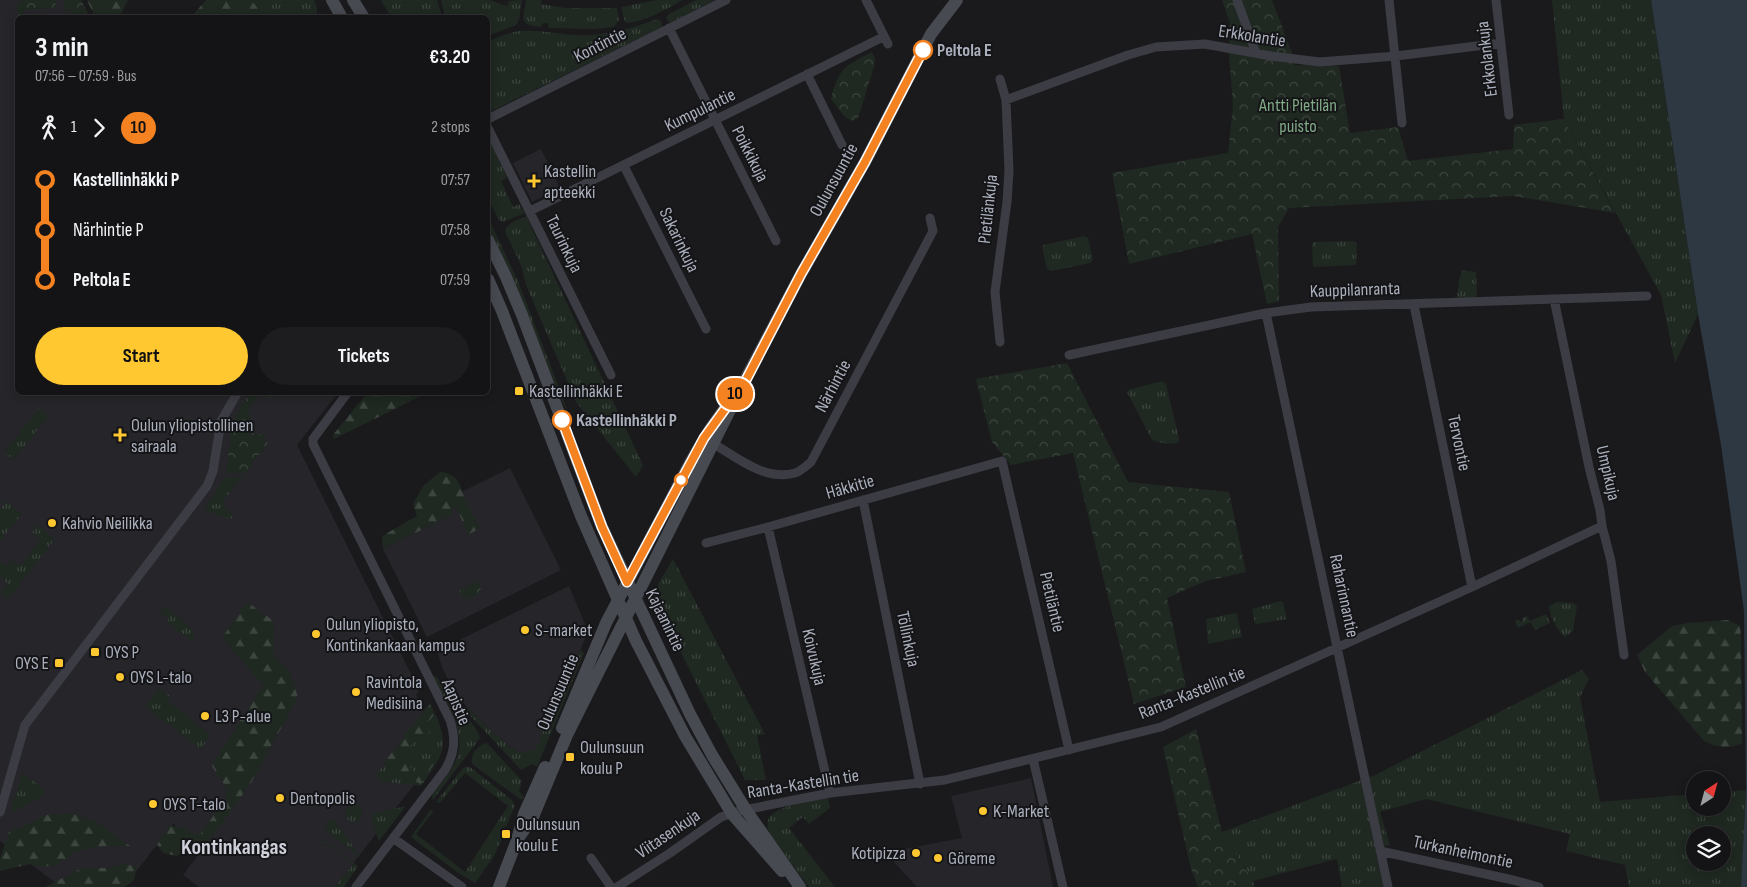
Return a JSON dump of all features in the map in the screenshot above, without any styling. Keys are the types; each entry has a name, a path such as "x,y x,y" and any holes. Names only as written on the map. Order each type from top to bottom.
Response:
{"main road":[{"path":"332,0 340,15"},
{"path":"354,0 362,15"},
{"name":"Oulunsuuntie","path":"499,887 517,840 524,814 599,637 627,582 746,380 801,274 865,162 931,34 957,0"},
{"name":"Kajaanintie","path":"490,244 522,315 602,527 690,714 739,812"},
{"name":"Kajaanintie","path":"490,284 581,516 626,619 685,736 739,812 799,887"},
{"name":"Oulunsuuntie","path":"517,840 533,818 567,735 626,619 709,441"}],"street":[{"name":"Kontintie","path":"490,118 726,0"},
{"name":"Kumpulantie","path":"530,212 807,74 885,40 866,0"},
{"path":"1237,0 1256,53"},
{"path":"1389,0 1402,123"},
{"name":"Erkkolankuja","path":"1496,0 1509,115"},
{"name":"Poikkikuja","path":"668,28 776,241"},
{"name":"Erkkolantie","path":"1006,100 1128,55 1156,47 1206,44 1320,62 1396,56 1501,43"},
{"path":"807,74 842,145"},
{"name":"Pietilänkuja","path":"1000,79 1006,100 1010,171 995,292 1000,342"},
{"name":"Taurinkuja","path":"490,132 611,375"},
{"name":"Sakarinkuja","path":"624,166 706,329"},
{"name":"Närhintie","path":"709,441 761,471 778,475 796,473 811,462 933,231 930,218"},
{"name":"Kauppilanranta","path":"1069,355 1266,313 1310,307 1647,296"},
{"name":"Umpikuja","path":"1554,298 1589,467 1611,561 1624,656"},
{"name":"Tervontie","path":"1414,305 1472,587"},
{"name":"Raharinnantie","path":"1266,313 1388,887"},
{"path":"0,812 26,725 206,486 213,471 221,420 236,395"},
{"name":"Aapistie","path":"346,395 313,439 313,444 450,720 454,732 455,746 452,758 393,838"},
{"name":"Häkkitie","path":"706,543 1002,461"},
{"name":"Pietiläntie","path":"1002,461 1069,750"},
{"name":"Töllinkuja","path":"863,500 920,784"},
{"name":"Ranta-Kastellin tie","path":"739,812 830,793 945,780 1033,760 1161,727 1472,587 1602,526"},
{"name":"Koivukuja","path":"768,527 830,793"},
{"path":"1033,760 1063,887"},
{"name":"Viitasenkuja","path":"617,887 721,817 739,812"},
{"path":"356,887 393,838 462,887"},
{"name":"Turkanheimontie","path":"1380,851 1539,887"},
{"path":"591,858 611,887"}],"shaded area":[{"name":"Oulun yliopistollinen sairaala","path":"0,0 73,0 74,15 15,15 15,395 336,395 297,445 419,690 416,695 434,730 430,764 335,887 199,887 183,875 204,847 173,824 124,887 61,887 0,841"},
{"path":"1651,0 1747,0 1747,887 1741,887 1746,790 1744,611 1721,445 1698,314"},
{"path":"541,149 560,188 532,202 513,163"},
{"path":"510,468 561,570 427,637 383,549 451,515 445,500"},
{"path":"569,586 588,631 539,752 522,756 495,734 466,706 451,686 437,651"},
{"path":"1031,778 1053,887 917,887 892,860 904,849 962,838 951,796"}],"green space":[{"path":"55,0 56,8 24,10 24,14 18,15 17,10 20,1"},
{"path":"64,0 81,0 89,15 72,15 71,11 65,11"},
{"path":"87,0 128,0 120,15 94,15"},
{"path":"206,0 251,0 261,12 253,15 193,15"},
{"path":"251,0 314,0 317,8 317,15 254,15 261,12"},
{"path":"381,0 437,0 441,15 390,15"},
{"path":"441,0 489,0 507,6 509,1 522,0 519,20 516,25 490,35 490,15 445,15"},
{"path":"526,0 542,0 541,4 565,8 617,8 619,20 614,27 593,29 549,28 548,23 543,23 541,27 529,25 525,23 523,16"},
{"path":"657,0 682,0 645,19 625,22 621,7"},
{"path":"696,0 715,0 670,23 668,22 666,17 669,14"},
{"name":"Antti Pietilän puisto","path":"1222,0 1272,0 1292,53 1294,65 1339,66 1350,133 1398,127 1408,161 1513,149 1514,125 1564,119 1615,213 1513,196 1289,208 1278,227 1279,301 1267,304 1252,234 1129,264 1112,173 1228,153 1233,106 1229,54 1230,23"},
{"path":"1552,0 1651,0 1698,314 1675,363 1661,295 1564,119"},
{"path":"657,19 661,21 662,27 490,112 490,41 520,31 584,35 601,34 641,25"},
{"path":"872,52 875,64 858,118 852,121 844,116 831,99 834,88 844,69"},
{"path":"490,141 507,178 501,181 513,207 519,204 525,213 503,222 499,220 490,203"},
{"path":"526,216 643,465 636,477 576,402 526,285 521,265 505,232 510,224"},
{"path":"490,221 518,281 569,414 558,394 514,283 490,231"},
{"path":"1084,236 1088,238 1093,260 1090,263 1052,271 1047,269 1042,247 1044,245"},
{"path":"1353,241 1357,243 1356,265 1313,267 1312,243"},
{"path":"1462,270 1476,272 1477,295 1474,298 1457,297"},
{"path":"1067,363 1128,482 1229,492 1246,572 1206,581 1167,598 1186,687 1134,704 1073,453 1011,465 992,442 976,379"},
{"path":"1162,381 1166,384 1179,439 1179,442 1176,443 1152,440 1127,392 1128,390"},
{"path":"249,395 278,395 276,398 258,396 248,411 254,427 250,433 264,435 268,443 245,473 228,473 226,472 230,439 233,423 239,409"},
{"path":"366,395 423,395 334,439 333,435"},
{"path":"39,408 49,415 14,460 4,453"},
{"path":"440,472 452,475 458,482 480,528 468,535 456,506 453,509 452,515 383,549 382,536 417,516 413,504 423,486"},
{"path":"224,477 242,477 221,504 234,514 231,519 203,510"},
{"path":"6,501 22,514 0,541 0,509"},
{"path":"38,525 55,539 8,599 0,594 8,584 0,577 0,561 6,566 11,560 20,566 40,539 32,532"},
{"path":"673,559 765,734 757,735 766,780 745,780 654,599 655,589"},
{"path":"477,581 482,592 464,601 459,590"},
{"path":"247,602 274,621 273,656 289,671 298,697 251,783 209,841 177,856 163,853 157,845 169,826 178,826 199,836 226,798 227,789 212,766 263,685 222,638"},
{"path":"1283,602 1287,619 1255,623 1252,609"},
{"path":"1557,602 1574,603 1577,606 1573,631 1565,637 1557,627 1549,610 1549,606"},
{"path":"164,606 195,632 192,641 167,623 169,619 160,613"},
{"path":"1237,614 1242,637 1208,644 1206,619"},
{"path":"1546,614 1550,623 1535,630 1530,622 1518,628 1515,621 1518,620 1520,622 1522,618 1527,616 1530,621"},
{"path":"1728,620 1740,626 1742,743 1728,747 1713,745 1704,741 1645,672 1637,655 1672,626"},
{"path":"580,650 584,653 537,767 532,764 521,770 463,708 466,706 517,752 534,750 545,727 549,728"},
{"path":"1582,670 1589,679 1580,697 1600,802 1686,795 1686,816 1731,816 1731,791 1746,790 1741,887 1629,887 1625,865 1566,851 1570,834 1426,799 1380,812 1390,845 1375,849 1383,887 1342,887 1337,859 1253,881 1222,832 1375,775"},
{"path":"434,675 451,701 476,729 480,738 433,800 432,794 454,764 459,749 459,738 454,717 433,677"},
{"path":"159,688 169,695 168,701 211,735 201,749 145,707"},
{"path":"430,703 441,728 443,746 441,755 430,774 421,786 380,781 377,777 379,771"},
{"path":"428,705 434,715 428,722 433,727 420,746 417,744 416,739 409,748 410,764 413,772 421,773 432,761 435,762 421,784 410,779 387,759"},
{"path":"1196,729 1222,832 1255,887 1198,887 1191,869 1163,747"},
{"path":"485,743 522,781 519,791 524,797 523,799 520,799 472,764 475,752 479,746"},
{"path":"465,767 470,767 512,800 515,805 506,827 504,826 501,835 503,836 493,858 475,883 457,872 411,837 431,809 433,812 416,834 465,872 508,806 465,773 440,803 436,802"},
{"path":"22,773 44,789 45,792 40,798 10,814"},
{"path":"828,798 830,808 809,824 803,817 789,828 835,887 809,887 769,833 767,825 769,818 779,810 796,804"},
{"path":"350,804 358,804 363,809 361,820 350,822 345,817 345,809"},
{"path":"406,806 379,841 371,822 373,814"},
{"path":"70,813 94,820 130,846 96,847 76,852 55,865 42,867 30,864 0,871 0,859 9,832 47,815"},
{"path":"331,820 336,821 361,858 323,829"},
{"path":"319,837 358,866 344,887 335,887 353,864"},
{"path":"125,864 136,866 134,879 124,887 45,887 82,868 105,868"}],"bus line":[{"name":"10","path":"562,420 602,527 627,582 704,438 746,380 801,274 865,162 923,50"}],"place":[{"name":"Peltola E","path":"923,50"},
{"name":"Kastellin apteekki","path":"534,181"},
{"name":"Kastellinhäkki E","path":"519,391"},
{"name":"Kastellinhäkki P","path":"562,420"},
{"name":"Oulun yliopistollinen sairaala","path":"120,435"},
{"name":"Kahvio Neilikka","path":"52,523"},
{"name":"S-market","path":"525,630"},
{"name":"Oulun yliopisto, Kontinkankaan kampus","path":"316,634"},
{"name":"OYS P","path":"95,652"},
{"name":"OYS E","path":"59,663"},
{"name":"OYS L-talo","path":"120,677"},
{"name":"Ravintola Medisiina","path":"356,692"},
{"name":"L3 P-alue","path":"205,716"},
{"name":"Oulunsuun koulu P","path":"570,757"},
{"name":"Dentopolis","path":"280,798"},
{"name":"OYS T-talo","path":"153,804"},
{"name":"K-Market","path":"983,811"},
{"name":"Oulunsuun koulu E","path":"506,834"},
{"name":"Kotipizza","path":"916,853"},
{"name":"Göreme","path":"938,858"}],"district":[{"name":"Kontinkangas","path":"234,847"}]}
